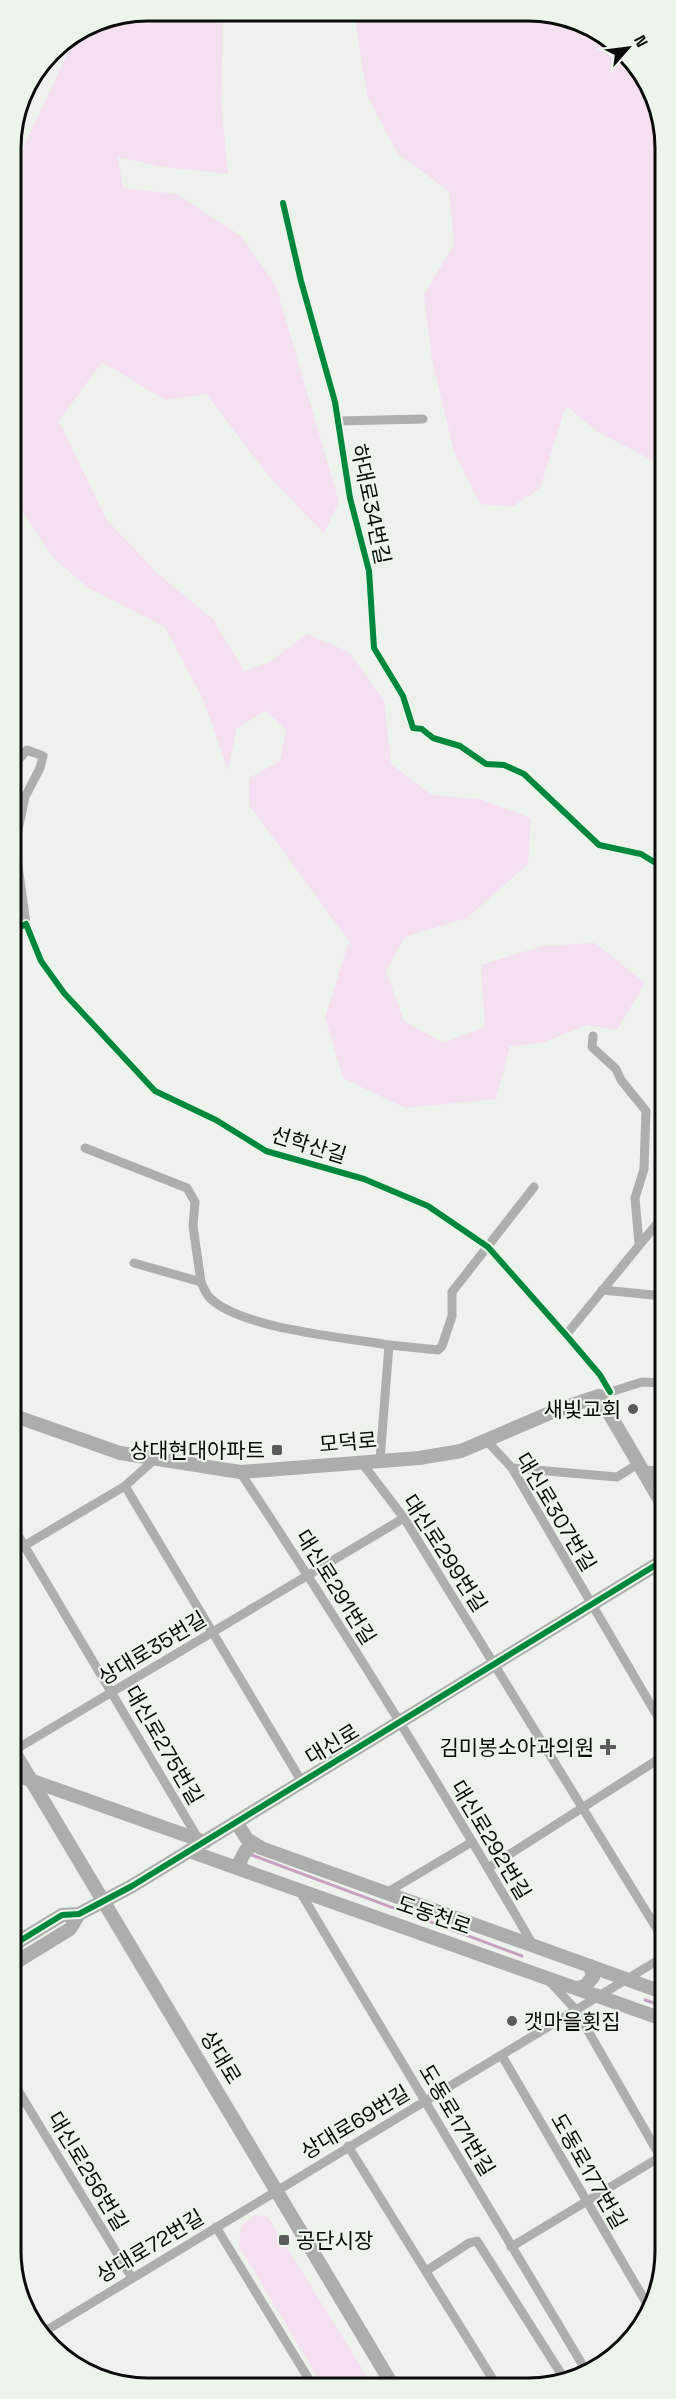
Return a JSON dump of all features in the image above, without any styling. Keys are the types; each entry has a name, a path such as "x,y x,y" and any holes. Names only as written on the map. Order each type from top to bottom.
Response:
{"street":[{"name":"하대로34번길","path":"284,203 338,421 350,498 369,571 374,648 403,696 413,728 422,729 433,738 460,746 486,764 504,765 524,774 599,845 641,854 655,863"},
{"path":"338,421 423,419"},
{"name":"선학산길","path":"21,757 27,750 43,756 40,768 25,797 21,815"},
{"name":"선학산길","path":"21,887 26,924 41,961 64,993 155,1091 216,1120 266,1151 364,1179 428,1206 488,1247 600,1375 604,1394"},
{"path":"21,926 26,924"},
{"path":"593,1035 592,1047 616,1069 621,1080 646,1111 644,1169 635,1198 639,1244"},
{"path":"86,1148 187,1188 195,1202 193,1226 201,1282 209,1297 230,1312 275,1325 429,1350 438,1350 442,1346 453,1316 452,1292 534,1187"},
{"path":"566,1335 655,1225"},
{"path":"134,1263 201,1282"},
{"path":"602,1290 655,1295"},
{"path":"380,1460 389,1345"},
{"path":"655,1383 642,1382 604,1394 655,1492"},
{"name":"모덕로","path":"21,1418 120,1453 240,1472 420,1458 461,1451 604,1394"},
{"name":"대신로307번길","path":"486,1440 512,1468 655,1712"},
{"path":"21,1547 125,1486 155,1459"},
{"name":"대신로299번길","path":"362,1463 404,1518 655,1926"},
{"path":"512,1468 617,1477 640,1467 655,1470"},
{"name":"대신로291번길","path":"240,1472 308,1575 400,1723"},
{"path":"125,1486 302,1782"},
{"name":"상대로35번길","path":"21,1746 404,1518"},
{"name":"대신로275번길","path":"21,1539 202,1841"},
{"name":"대신로","path":"21,1940 62,1915 79,1914 189,1851 655,1566"},
{"name":"대신로292번길","path":"400,1723 533,1945"},
{"path":"488,1868 655,1761"},
{"name":"상대로","path":"21,1763 388,2378"},
{"path":"21,1777 202,1841"},
{"name":"도동천로","path":"236,1822 247,1839 255,1844 655,1989"},
{"path":"386,1893 472,1842"},
{"path":"243,1870 239,1863 240,1857 255,1844"},
{"name":"도동천로","path":"189,1851 655,2016"},
{"name":"도동로171번길","path":"299,1890 583,2365"},
{"name":"대신로","path":"21,1959 70,1929 79,1914"},
{"name":"상대로69번길","path":"276,2191 655,1962"},
{"path":"577,1988 590,1982 593,1977 590,1966"},
{"path":"551,1983 576,2010 655,2144"},
{"path":"643,2012 639,2000 640,1995 651,1988"},
{"name":"도동로177번길","path":"502,2055 586,2204 645,2300"},
{"name":"대신로256번길","path":"21,2095 132,2278"},
{"path":"348,2146 492,2378"},
{"path":"511,2247 655,2164"},
{"name":"상대로72번길","path":"48,2329 276,2191"},
{"path":"216,2227 308,2378"},
{"path":"426,2271 469,2243 477,2241 561,2374"}],"shaded area":[{"path":"223,21 221,103 228,174 164,167 118,157 123,188 177,194 241,236 276,286 339,502 324,533 272,480 206,394 165,400 102,362 59,421 106,519 157,573 213,619 244,671 268,663 307,634 349,652 384,700 391,764 432,795 480,799 531,818 528,864 467,918 405,937 386,971 404,1021 443,1043 485,1027 481,965 543,946 595,943 645,983 617,1030 587,1025 542,1043 510,1046 496,1099 405,1108 343,1078 325,1017 349,941 249,805 249,778 280,761 286,730 266,711 237,728 228,770 202,697 165,627 87,587 52,557 21,509 21,153 70,47 77,42 115,25 131,22"},
{"path":"355,21 553,23 598,41 598,78 634,78 642,92 653,123 655,148 655,462 598,432 566,406 540,488 512,507 480,504 454,452 432,360 424,295 454,244 449,191 398,154 367,96"},
{"path":"255,2215 268,2217 368,2378 318,2378 239,2246 241,2226"}],"waterway":[{"path":"249,1854 522,1956"},
{"path":"645,2000 655,2004"}],"cycle path":[{"path":"283,203 301,281 335,402 350,498 369,571 374,648 403,696 413,728 422,729 433,738 460,746 486,764 504,765 524,774 599,845 641,854 655,863"},
{"path":"21,926 26,924 41,961 64,993 155,1091 216,1120 266,1151 364,1179 428,1206 488,1247 600,1375 610,1392"},
{"path":"21,1940 62,1915 79,1914 132,1886 655,1566"}],"place":[{"name":"새빛교회","path":"633,1409"},
{"name":"상대현대아파트","path":"277,1450"},
{"name":"김미봉소아과의원","path":"608,1747"},
{"name":"갯마을횟집","path":"512,2021"},
{"name":"공단시장","path":"284,2240"}]}
